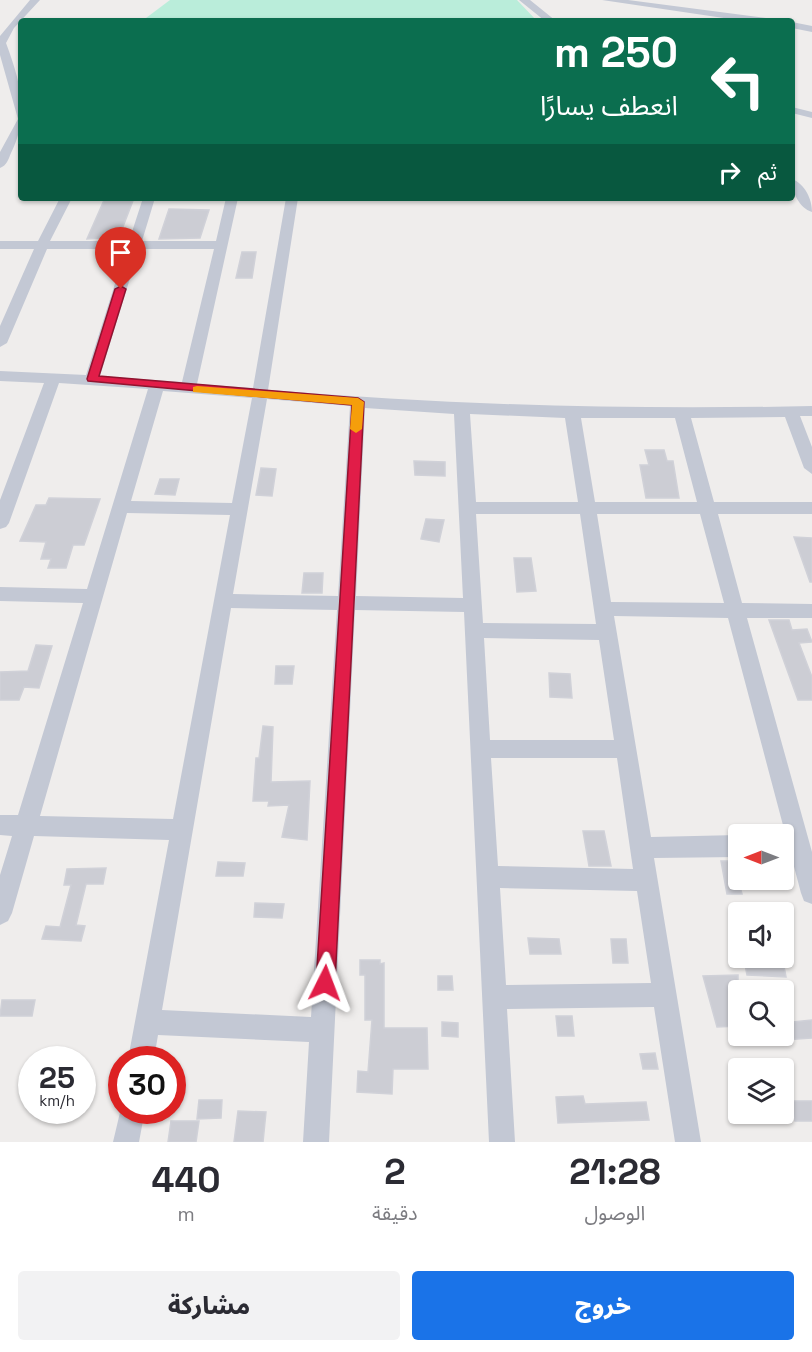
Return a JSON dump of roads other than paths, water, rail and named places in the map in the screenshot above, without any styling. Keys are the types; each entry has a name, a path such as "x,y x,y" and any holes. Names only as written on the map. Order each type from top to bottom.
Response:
{"street":[{"path":"18,100 16,86 0,43 5,27 36,0"},
{"path":"524,0 546,18"},
{"path":"607,0 744,18"},
{"path":"795,26 812,29"},
{"path":"0,86 16,86"},
{"path":"795,111 812,115"},
{"path":"1,161 18,126"},
{"path":"795,187 812,208"},
{"path":"0,343 42,245 64,201"},
{"path":"92,379 148,201"},
{"path":"188,389 231,201"},
{"path":"143,1046 240,509 292,201"},
{"path":"0,244 222,244"},
{"path":"0,376 92,379 188,389 462,409 572,412 812,411"},
{"path":"0,523 53,378"},
{"path":"0,913 157,385"},
{"path":"316,1142 358,402"},
{"path":"462,409 502,1142"},
{"path":"681,411 812,893"},
{"path":"572,412 688,1142"},
{"path":"791,412 809,450 812,468"},
{"path":"121,507 240,509"},
{"path":"468,508 812,508"},
{"path":"0,594 94,596"},
{"path":"223,601 473,605"},
{"path":"604,609 812,611"},
{"path":"474,630 607,632"},
{"path":"480,749 625,749"},
{"path":"0,825 182,830"},
{"path":"640,848 728,846"},
{"path":"487,877 646,880"},
{"path":"495,997 664,995"},
{"path":"148,1022 323,1030"},
{"path":"126,1142 129,1124"}]}
